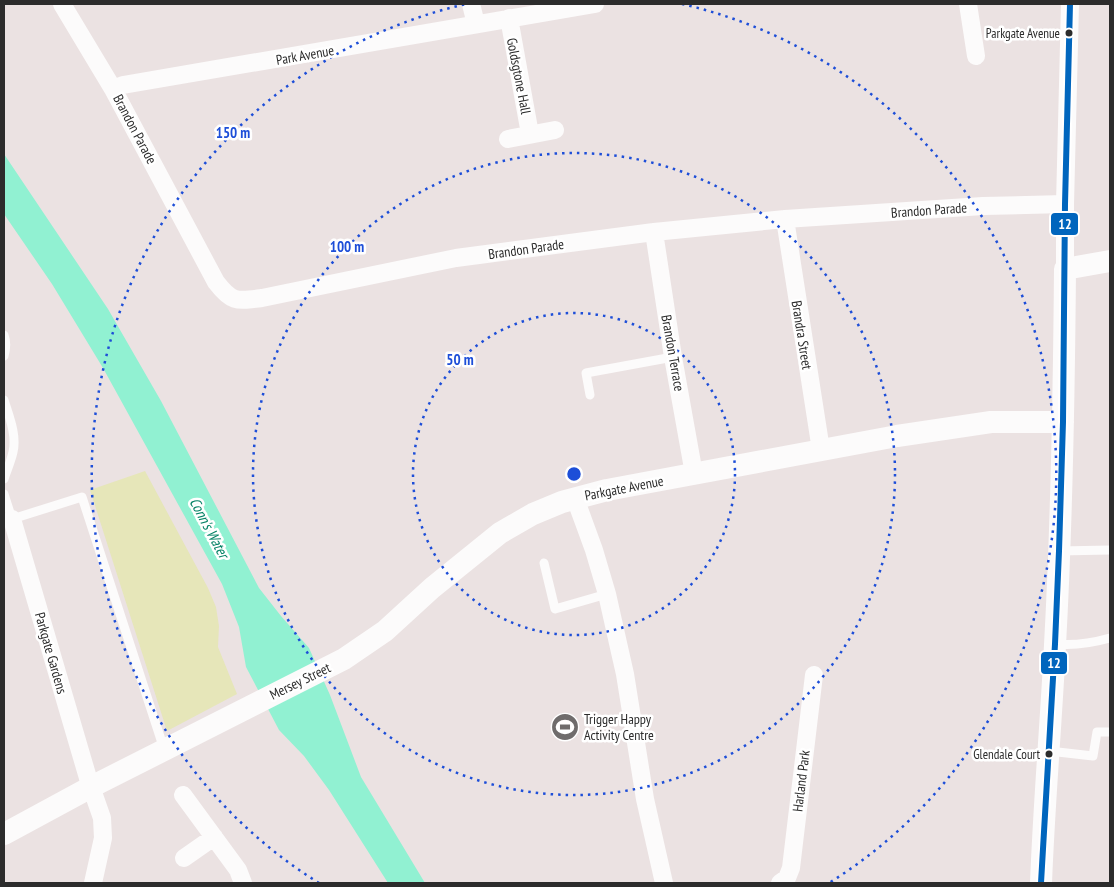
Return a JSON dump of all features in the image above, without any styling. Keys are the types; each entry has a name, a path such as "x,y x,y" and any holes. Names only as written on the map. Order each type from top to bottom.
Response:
{"street":[{"path":"62,4 113,89"},
{"path":"471,4 476,24"},
{"name":"Park Avenue","path":"113,89 123,85 595,4"},
{"path":"968,4 976,56"},
{"path":"1041,883 1059,551 1070,4"},
{"name":"Goldsgtone Hall","path":"508,18 530,134"},
{"name":"Brandon Parade","path":"113,89 216,282 225,294 234,299 262,298 456,258 654,232 785,219 983,206 1065,204"},
{"name":"Goldsgtone Hall","path":"508,139 555,130"},
{"name":"Brandra Street","path":"785,219 821,450"},
{"name":"Brandon Terrace","path":"654,232 673,357 694,474"},
{"path":"1065,269 1110,261"},
{"name":"Parkgate Avenue","path":"664,883 645,799 625,674 607,594 594,550 575,498 897,436 991,422 1063,422"},
{"name":"Mersey Street","path":"4,834 91,787 344,659 385,631 432,588 500,533 533,514 575,498"},
{"name":"Parkgate Gardens","path":"8,520 102,818 103,838 93,883"},
{"name":"Harland Park","path":"780,883 787,878 791,868 814,675"},
{"path":"183,795 238,870 243,883"},
{"path":"184,858 214,837"}],"lane":[{"path":"4,335 6,341 4,356"},
{"path":"590,395 586,373 673,357"},
{"path":"4,400 14,440 13,451 4,479"},
{"path":"4,494 8,520 82,497 165,751"},
{"path":"1059,551 1110,550"},
{"path":"544,563 555,609 607,594"},
{"path":"1055,644 1086,644 1110,638"},
{"path":"1048,750 1093,756 1097,732 1110,732"}],"shaded area":[{"path":"145,471 208,588 216,607 219,626 218,647 237,694 167,731 90,490"}],"water":[{"name":"Conn's Water","path":"4,154 108,309 161,401 259,588 309,648 330,695 361,777 425,883 388,883 329,790 304,756 279,730 246,667 239,627 222,584 103,368 52,284 4,214"}],"transit line":[{"name":"12","path":"1041,883 1059,551 1070,4"}],"place":[{"name":"Parkgate Avenue","path":"1069,33"},
{"name":"Trigger Happy Activity Centre","path":"565,727"},
{"name":"Glendale Court","path":"1049,754"}]}
